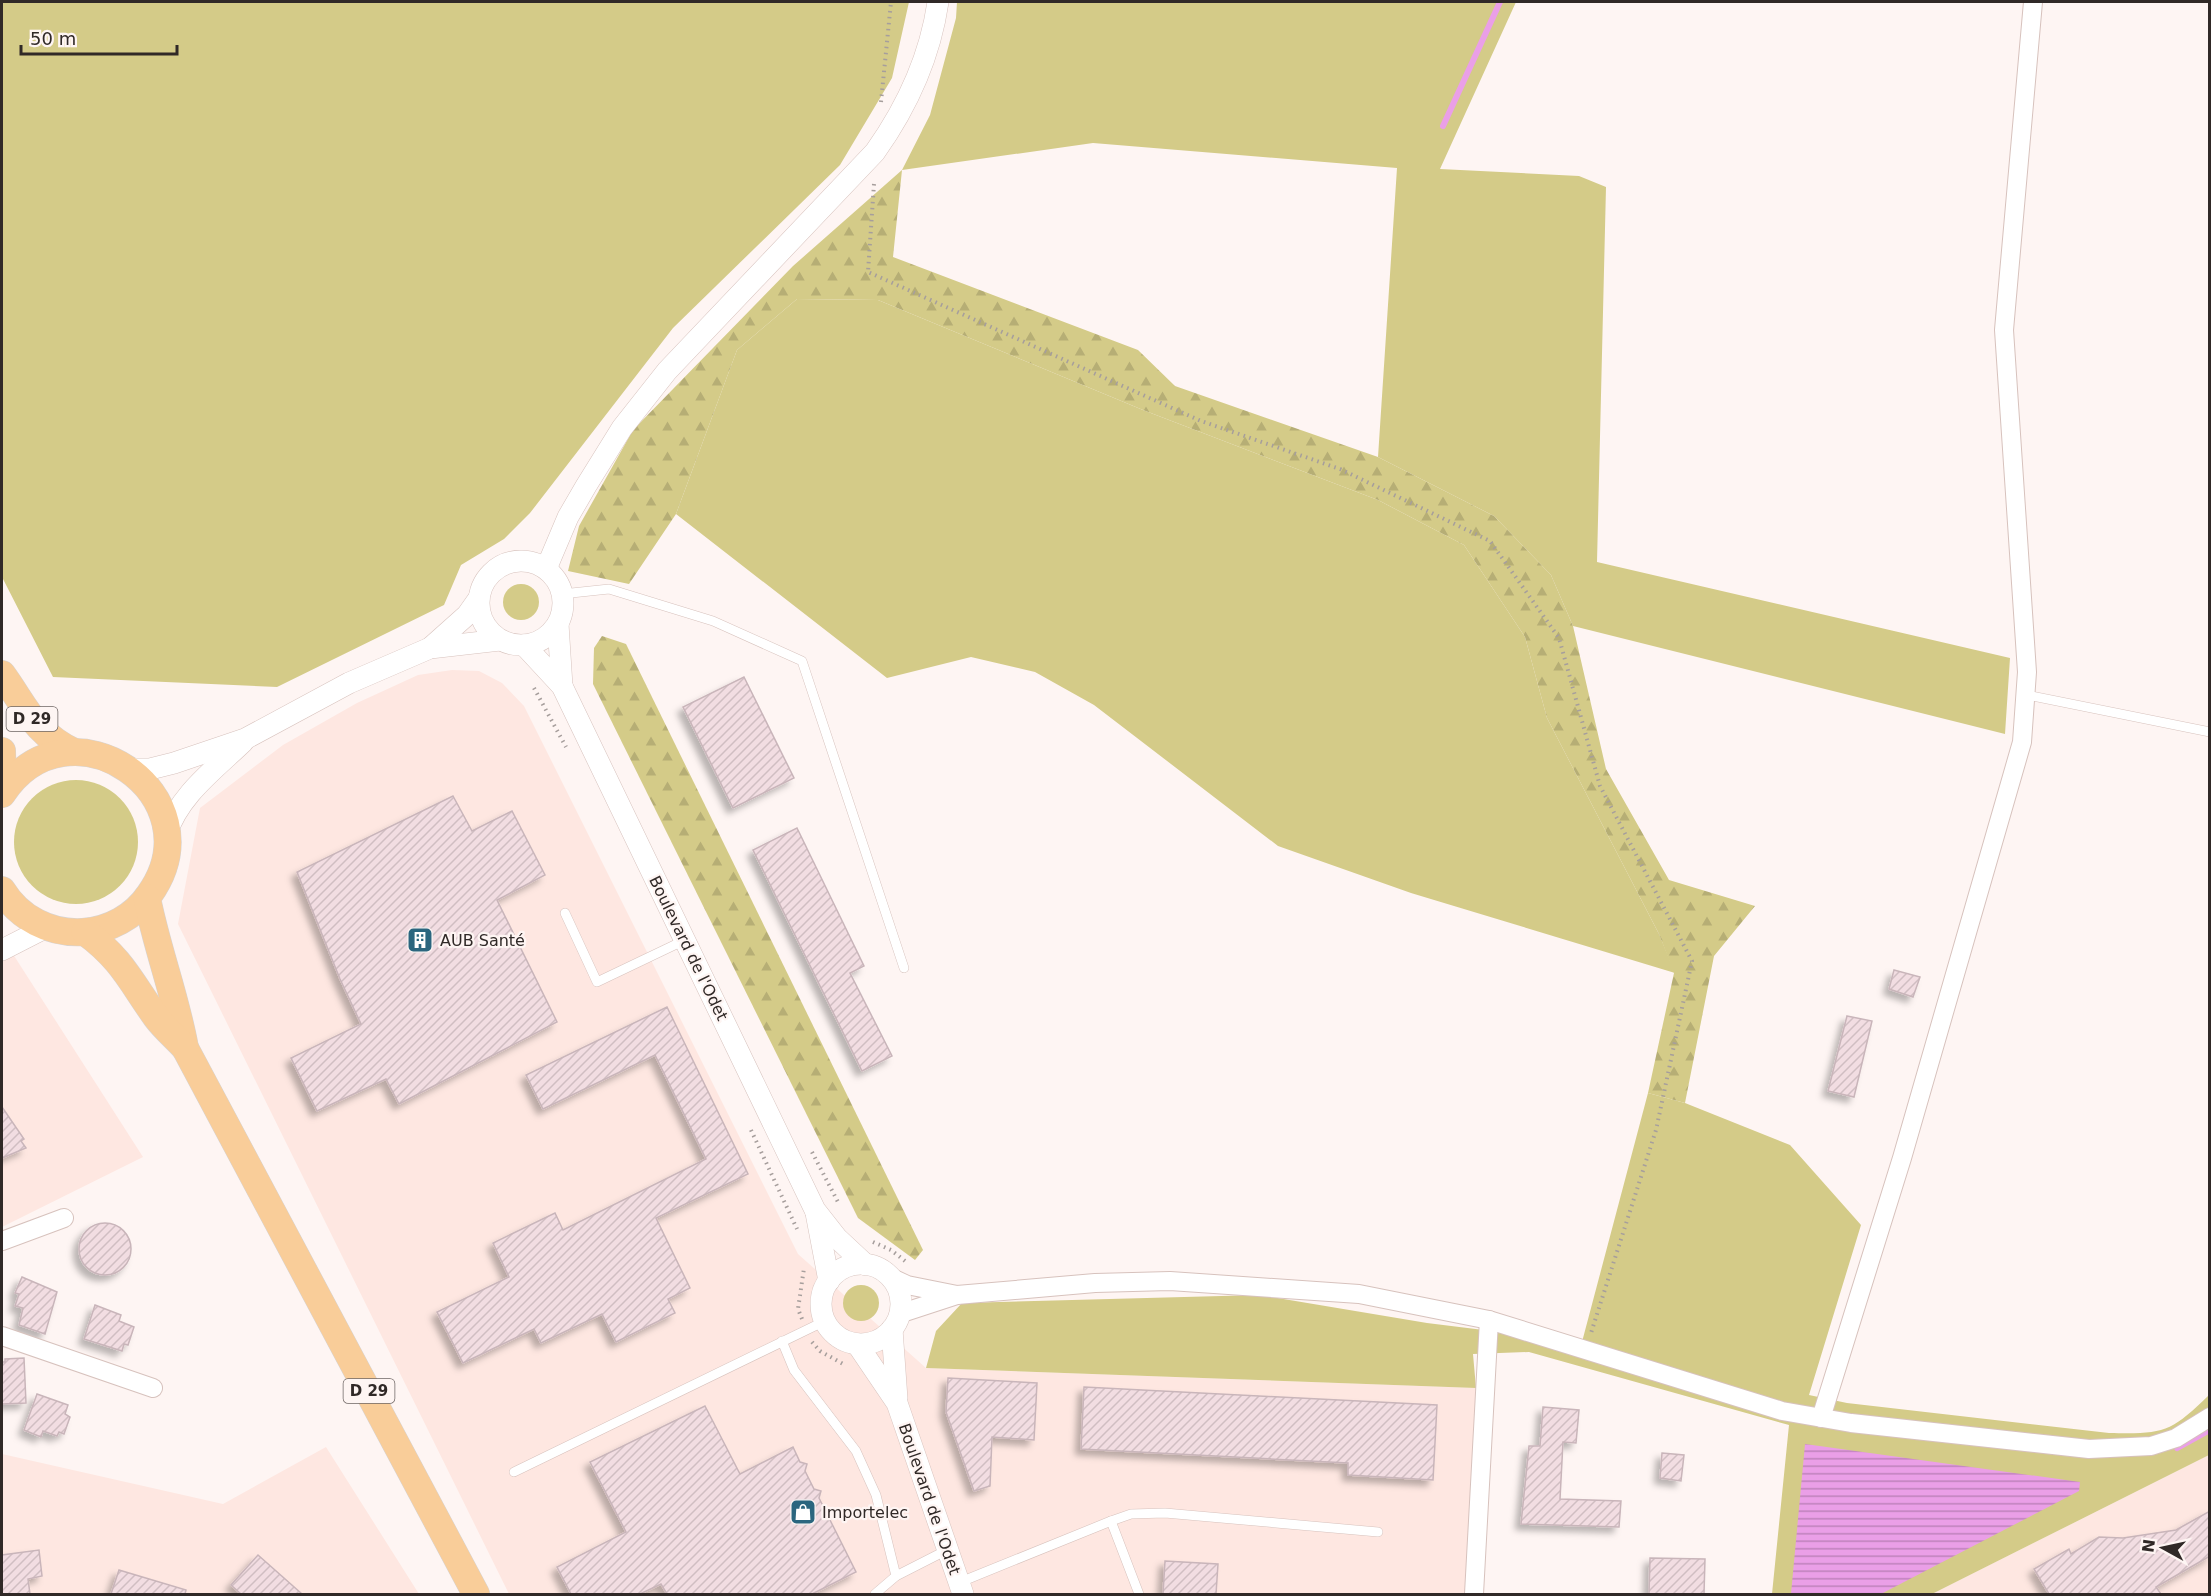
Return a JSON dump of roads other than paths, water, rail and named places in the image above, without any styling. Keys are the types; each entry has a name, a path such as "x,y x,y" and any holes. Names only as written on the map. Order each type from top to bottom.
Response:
{"main road":[{"name":"D 29","path":"2,674 36,724 53,742 74,752"},
{"name":"D 29","path":"2,751 2,793"},
{"path":"2,793 11,781 33,763 74,752 103,756 129,769 155,798 161,809 166,835 161,875 147,898 126,918 99,929 85,932 47,927 23,914 2,890"},
{"name":"D 29","path":"147,898 155,938 177,1003 185,1048"},
{"name":"D 29","path":"85,932 122,964 157,1018 185,1048 476,1594"}],"street":[{"path":"546,569 568,517 622,428 667,371 875,152 898,119 912,91 928,44 938,2"},
{"path":"1821,1418 1902,1158 2022,742 2026,695 2004,330 2033,2"},
{"path":"129,769 174,763 245,739 349,683 430,648 500,640 524,645 543,639 558,624 563,604 559,584 546,569 525,561 504,564 487,577 479,598 467,615 430,648"},
{"path":"479,598 483,622 500,640"},
{"name":"Boulevard de l'Odet","path":"558,624 562,686"},
{"name":"Boulevard de l'Odet","path":"524,645 562,686 815,1209 837,1238 866,1265 879,1269 890,1277 899,1294 896,1321 897,1403"},
{"path":"166,835 175,813 185,798 245,739"},
{"path":"2,950 47,927"},
{"name":"Boulevard de l'Odet","path":"815,1209 829,1281 821,1300 816,1325 838,1337 858,1344 897,1403 961,1589"},
{"path":"2,1241 64,1218"},
{"path":"829,1281 845,1267 866,1265"},
{"path":"890,1277 907,1285 957,1295 1095,1283 1170,1281 1359,1294 1489,1320 1782,1411 1821,1418 2089,1449 2151,1446 2176,1438 2210,1417"},
{"path":"858,1344 876,1341 896,1321 957,1295"},
{"path":"1474,1594 1489,1320"},
{"path":"2,1335 153,1388"}],"lane":[{"path":"562,594 609,589 713,621 802,661 904,968"},
{"path":"2026,695 2210,732"},
{"path":"565,913 597,982 685,940"},
{"path":"513,1472 816,1325"},
{"path":"782,1341 794,1370 856,1451 876,1495 896,1576"},
{"path":"961,1589 1131,1514 1165,1513 1378,1532"},
{"path":"1111,1521 1139,1594"},
{"path":"875,1594 896,1576 947,1550"}],"waterway":[{"path":"1443,126 1500,2"},
{"path":"2177,1448 2210,1430"}],"place":[{"name":"AUB Santé","path":"420,940"},
{"name":"Importelec","path":"803,1512"}]}
